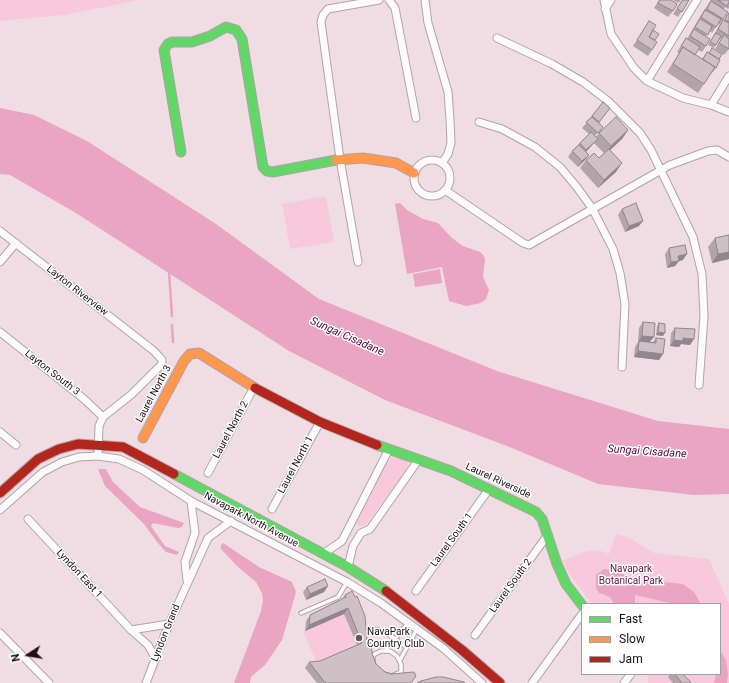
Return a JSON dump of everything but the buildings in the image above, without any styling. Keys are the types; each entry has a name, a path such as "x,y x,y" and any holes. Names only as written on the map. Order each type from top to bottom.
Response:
{"street":[{"path":"358,262 340,159 321,22 323,15 328,9 379,0"},
{"path":"389,0 395,8 416,118"},
{"path":"425,0 428,23 448,92 451,143 448,154 442,163"},
{"path":"604,0 610,34 634,68 647,82 683,98 711,105 729,112"},
{"path":"605,9 611,0"},
{"path":"647,82 698,0"},
{"path":"182,152 164,50 168,44 172,42 192,42 210,36 226,27 236,30 242,39 263,166 267,171 273,172 340,159 363,158 396,163 414,173"},
{"path":"497,38 571,75 608,101 640,133 662,170 692,237 702,274 704,316 699,385"},
{"path":"711,105 729,76"},
{"path":"479,122 502,129 535,147 560,168 592,208 613,249 620,273 625,304 622,367"},
{"path":"445,190 523,243 530,245 592,208 662,170 708,151 717,150 729,158"},
{"path":"426,161 437,161 442,163 449,172 450,179 445,190 435,196 423,194 415,185 414,173 421,164 426,161"},
{"name":"Layton Riverview","path":"0,231 154,350 162,360 162,364 132,394 103,417"},
{"path":"0,262 16,243"},
{"name":"Layton South 3","path":"0,332 84,399 103,417"},
{"name":"Laurel Riverside","path":"184,362 190,354 199,353 254,387 320,422 354,437 419,460 489,489 536,512 542,519 557,564 566,584 581,604"},
{"name":"Laurel North 3","path":"144,438 184,362"},
{"name":"Laurel North 2","path":"208,473 254,387"},
{"path":"98,456 99,426 103,417"},
{"name":"Laurel North 1","path":"272,509 320,422"},
{"path":"0,432 16,445"},
{"path":"0,493 38,459 59,449 72,446 98,444 123,447 348,567 384,589 416,612 500,683"},
{"path":"323,554 342,541 348,526 389,449"},
{"name":"Navapark North Avenue","path":"0,510 43,472 62,462 79,457 98,456 119,459 143,470 192,501 347,582 418,628 482,683"},
{"path":"348,567 353,546 361,533 370,529 419,460"},
{"name":"Laurel South 1","path":"416,590 489,489"},
{"name":"Lyndon Grand","path":"187,582 186,562 195,533 192,501"},
{"name":"Lyndon East 1","path":"28,519 131,630 148,645 156,659"},
{"name":"Lyndon Grand","path":"146,683 169,624 208,538 231,521"},
{"path":"348,526 361,533"},
{"path":"195,533 208,538"},
{"name":"Laurel South 2","path":"475,635 547,536"},
{"path":"409,622 416,612"},
{"path":"532,683 581,615"},
{"path":"131,630 169,624"},
{"path":"0,633 48,683"},
{"path":"624,683 630,675"}],"lane":[{"path":"301,612 338,597 347,582"},
{"path":"386,651 409,622"},
{"path":"400,660 394,653 386,651 373,655 374,663 380,672 391,676 401,672 400,660 418,628"},
{"path":"363,630 379,630 406,647"}],"green space":[{"path":"0,0 140,0 64,15 0,21"},
{"path":"326,196 334,242 290,249 282,204"},
{"path":"393,457 407,460 408,468 365,526 358,526 356,520 389,459"},
{"name":"Navapark Botanical Park","path":"616,534 628,537 654,553 709,559 729,604 729,683 648,683 648,675 721,675 721,603 591,603 569,574 563,560 588,551 599,550 609,554"},
{"path":"344,614 358,649 318,666 303,631"}],"water":[{"name":"Sungai Cisadane","path":"0,108 34,115 87,141 216,224 319,299 497,371 658,421 729,429 729,494 694,495 598,484 507,446 385,400 289,351 76,213 10,175 0,174"},
{"path":"400,203 407,210 423,219 438,223 452,238 463,246 480,252 484,256 483,277 489,290 486,299 481,303 466,306 449,301 442,267 407,274 395,204"},
{"path":"440,269 442,283 415,287 413,274"},
{"path":"98,469 106,469 113,482 140,507 184,523 182,527 178,528 153,523 151,526 165,546 179,552 177,555 166,552 144,524 105,486"},
{"path":"223,543 259,567 292,582 296,592 282,640 265,665 251,677 250,683 234,683 261,611 263,600 262,593 256,582 237,566 221,549 221,545"},
{"path":"604,569 619,571 637,583 655,581 683,584 694,592 700,603 670,603 635,595 635,603 613,603 610,597 599,593 596,588 596,575"},
{"path":"721,652 726,660 728,674 727,683 714,683 716,675 721,675"}],"waterway":[{"path":"169,272 172,316"},
{"path":"172,325 173,342"}],"traffic: fast":[{"path":"181,152 164,50 168,44 172,42 192,42 210,36 226,27 236,30 242,39 263,167 267,171 273,172 336,160"},
{"path":"377,445 451,471 536,512 542,519 557,564 566,584 581,604"},
{"path":"174,474 348,567 386,591"}],"traffic: slow":[{"path":"336,160 363,158 396,163 414,173"},
{"path":"143,438 184,361 190,354 199,353 255,388"}],"traffic: jam":[{"path":"255,388 320,422 377,445"},
{"path":"0,493 38,459 59,449 78,444 123,447 174,474"},
{"path":"386,591 462,650 500,683"}],"place":[{"name":"NavaPark Country Club","path":"359,638"}]}
